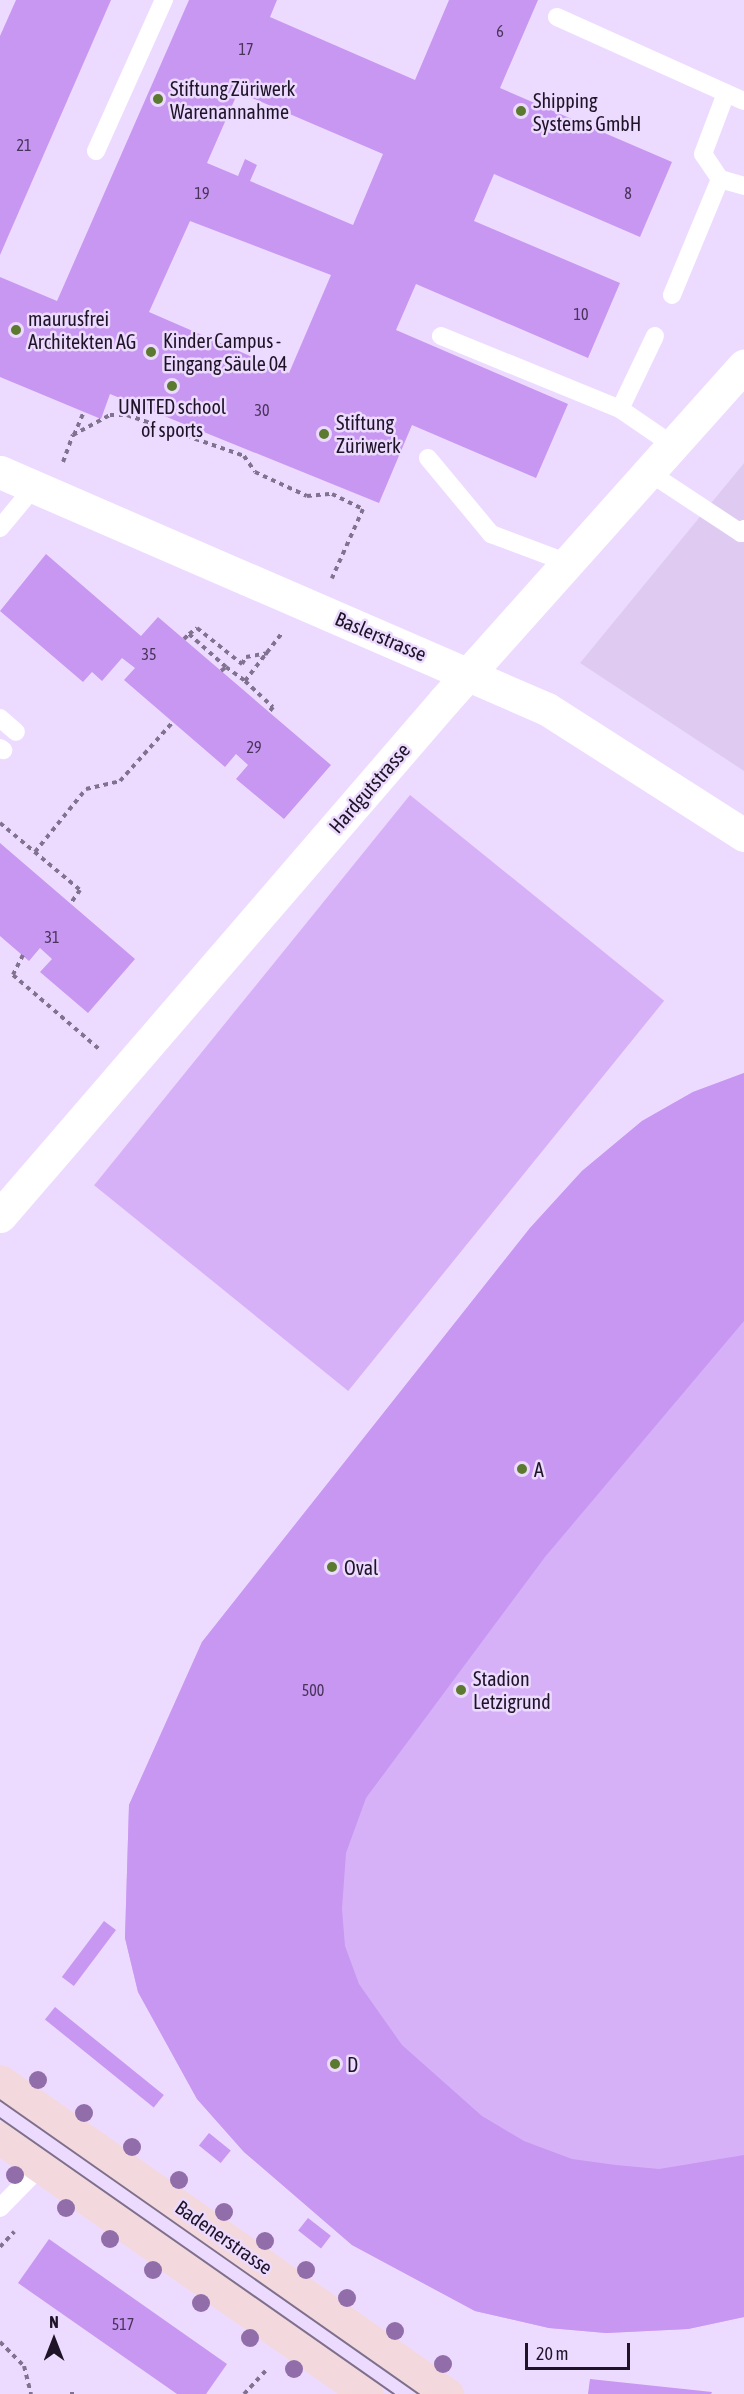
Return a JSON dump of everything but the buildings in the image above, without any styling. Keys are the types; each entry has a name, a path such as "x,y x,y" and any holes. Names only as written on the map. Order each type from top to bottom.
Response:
{"street":[{"name":"Hardgutstrasse","path":"0,1216 13,1188 124,1072 471,674 571,564 744,366"},
{"name":"Baslerstrasse","path":"0,472 471,674 568,720 744,835"},
{"name":"Badenerstrasse","path":"0,2081 447,2394"},
{"path":"0,2138 367,2394"}],"lane":[{"path":"96,151 164,0"},
{"path":"557,17 744,101"},
{"path":"726,93 703,154 720,179 744,186"},
{"path":"672,295 720,179"},
{"path":"441,336 620,409 674,446"},
{"path":"620,409 655,336"},
{"path":"428,458 491,534 571,564"},
{"path":"650,473 741,532 744,529"},
{"path":"0,528 34,487"},
{"path":"0,718 16,732"},
{"path":"0,2208 40,2166"}],"path":[{"path":"63,462 84,412"},
{"path":"73,435 110,415 127,415 244,456 255,472 307,496 332,494 363,508 332,578"},
{"path":"184,639 197,628 242,664 246,657 269,653"},
{"path":"245,681 269,653 285,628"},
{"path":"189,634 273,707 269,712"},
{"path":"221,671 226,667"},
{"path":"35,852 86,789 120,782 173,722"},
{"path":"0,823 80,890 71,903"},
{"path":"23,955 13,975 124,1072"},
{"path":"0,2342 24,2366 31,2394"},
{"path":"244,2394 266,2370"},
{"path":"69,2394 80,2394"}],"shaded area":[{"path":"744,463 744,771 580,663"},
{"path":"410,795 664,1001 348,1391 94,1185"},
{"name":"Stadion Letzigrund","path":"744,1073 744,2317 688,2329 606,2333 549,2328 475,2311 352,2245 244,2152 197,2099 138,1992 125,1938 129,1805 202,1642 530,1228 582,1171 642,1121 693,1092"}],"tram line":[{"path":"0,2100 419,2394"},
{"path":"0,2118 394,2394"}],"place":[{"name":"Stiftung Züriwerk Warenannahme","path":"158,99"},
{"name":"Shipping Systems GmbH","path":"521,111"},
{"name":"maurusfrei Architekten AG","path":"16,330"},
{"name":"Kinder Campus - Eingang Säule 04","path":"151,352"},
{"name":"UNITED school of sports","path":"172,386"},
{"name":"Stiftung Züriwerk","path":"324,434"},
{"name":"A","path":"522,1469"},
{"name":"Oval","path":"332,1567"},
{"name":"Stadion Letzigrund","path":"461,1690"},
{"name":"D","path":"335,2064"}]}
